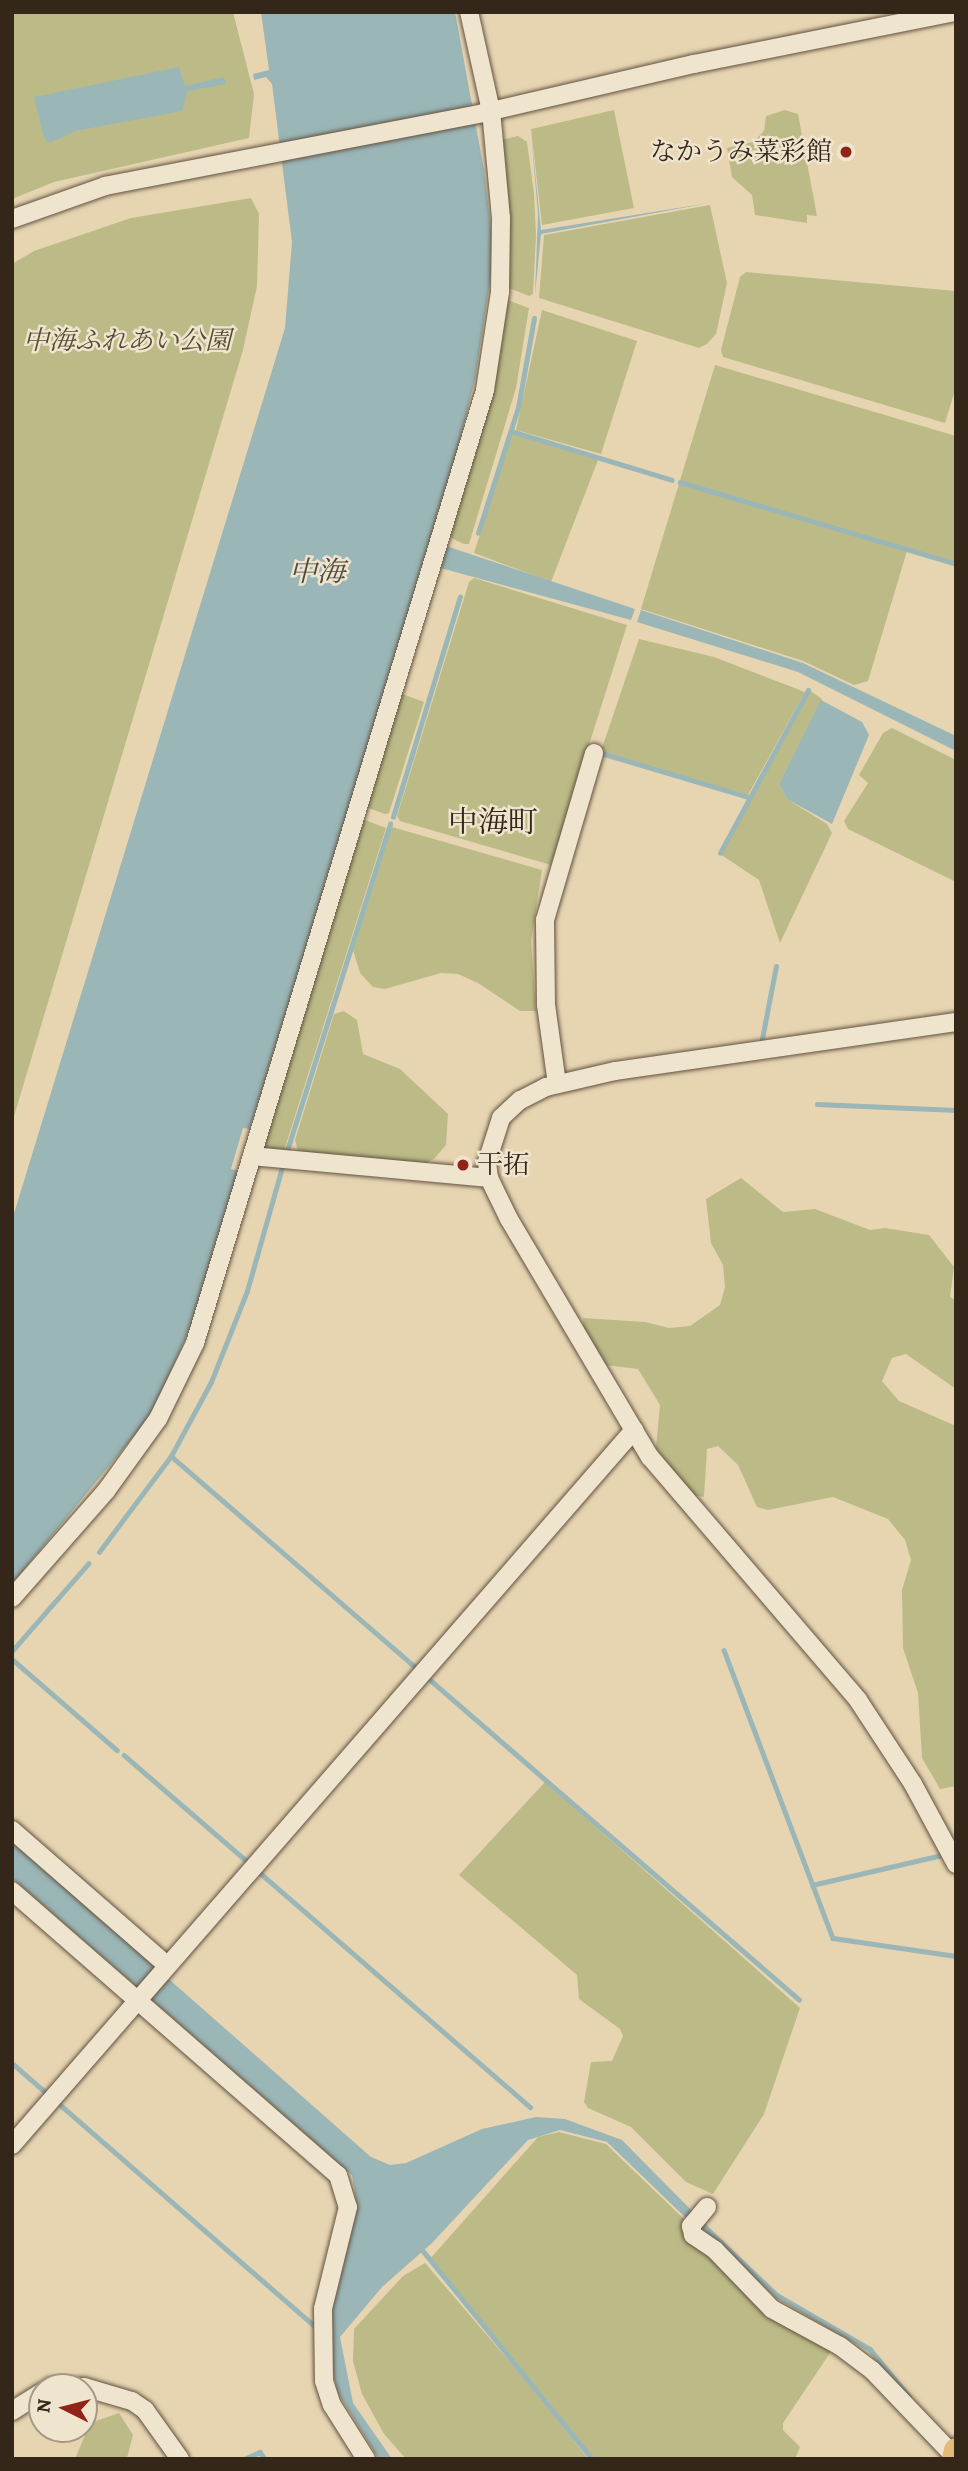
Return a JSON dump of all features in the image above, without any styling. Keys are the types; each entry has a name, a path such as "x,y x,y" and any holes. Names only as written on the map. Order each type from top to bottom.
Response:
{"street":[{"path":"12,1598 106,1491 158,1419 195,1343 485,390 500,292 501,218 469,12"},
{"path":"12,219 94,188 486,112 694,64 954,12"},
{"path":"557,1084 546,1005 545,920 594,753"},
{"path":"956,1022 615,1071 557,1084 533,1092 501,1118 489,1146 489,1178 634,1430 677,1493 858,1700 906,1772 956,1864"},
{"path":"252,1156 489,1178"},
{"path":"12,2145 634,1430"},
{"path":"12,1830 165,1968"},
{"path":"12,1891 139,1997 293,2133 344,2186 348,2207 328,2277 322,2356 332,2405 366,2459"},
{"path":"701,2214 694,2235 715,2249 772,2309 845,2349 955,2455"},
{"path":"98,2392 139,2406 160,2426 180,2459"},
{"path":"12,2411 28,2401"}],"green space":[{"path":"12,12 233,12 254,94 249,138 54,182 12,199"},
{"path":"614,110 634,208 542,225 531,129"},
{"path":"785,110 798,114 817,216 807,215 807,223 755,215 752,195 732,177 727,148 753,142 764,131 766,116"},
{"path":"518,136 527,142 534,193 536,236 533,294 529,296 509,288 501,140"},
{"name":"中海ふれあい公園","path":"251,198 259,214 257,286 243,350 12,1123 12,264 34,251 131,218"},
{"path":"710,205 727,283 716,334 707,344 699,348 539,298 544,235"},
{"path":"746,272 956,291 956,387 945,423 723,357 721,350 740,277"},
{"path":"507,300 529,308 516,388 469,544 464,544 449,537"},
{"path":"542,310 637,341 601,454 516,430"},
{"path":"715,365 956,436 956,564 912,549 907,551 868,681 854,685 803,661 641,609"},
{"path":"512,434 598,460 551,582 474,553"},
{"path":"474,578 627,625 551,865 400,821 397,816 469,582"},
{"path":"639,639 714,657 805,692 748,795 606,754 602,748"},
{"path":"809,690 822,699 779,784 787,799 827,824 832,833 780,943 759,880 720,854"},
{"path":"400,693 424,702 389,813 385,814 363,806"},
{"path":"892,728 956,760 956,882 848,829 844,821 868,783 859,775 883,733"},
{"path":"365,820 386,828 283,1154 267,1151 263,1145 358,822"},
{"path":"392,827 542,870 531,941 536,1011 520,1011 478,983 458,974 441,973 385,989 373,987 360,973 353,950"},
{"path":"344,1011 357,1020 363,1054 400,1069 448,1114 446,1145 434,1159 419,1166 298,1151 295,1140 334,1014"},
{"path":"741,1178 783,1212 815,1209 870,1230 885,1228 929,1235 954,1267 950,1297 956,1300 956,1389 906,1354 892,1358 882,1381 899,1401 956,1426 956,1786 940,1789 922,1758 918,1693 903,1648 902,1590 911,1560 905,1540 888,1519 833,1497 768,1510 757,1507 738,1465 718,1446 707,1449 704,1497 691,1495 656,1448 660,1405 638,1369 604,1365 584,1334 583,1318 645,1322 669,1328 690,1326 720,1305 725,1287 723,1265 711,1243 706,1199"},
{"path":"545,1782 800,2008 764,2114 713,2194 686,2182 631,2127 588,2108 584,2102 591,2062 612,2061 623,2036 620,2029 579,1999 577,1975 459,1875"},
{"path":"559,2132 606,2144 685,2220 686,2226 832,2350 783,2423 783,2430 800,2447 795,2459 594,2459 429,2260 538,2137"},
{"path":"425,2263 535,2391 588,2459 406,2459 384,2434 362,2394 353,2361 354,2329 403,2276"},
{"path":"119,2413 133,2435 127,2458 75,2459 82,2443 98,2443 98,2420"}],"water":[{"name":"中海","path":"261,12 455,12 484,170 494,255 475,379 437,532 422,563 426,565 250,1129 243,1128 231,1169 242,1172 193,1322 151,1415 12,1584 12,1220 285,328 292,242 272,84 266,77 254,80 253,74 269,70"},
{"path":"179,67 185,86 224,77 226,84 188,91 182,111 75,131 50,143 44,138 34,97"},
{"path":"531,132 541,230 709,203 541,234 535,295 538,214"},
{"path":"443,545 635,609 631,620 437,567"},
{"path":"641,610 803,663 956,736 956,751 798,672 637,622"},
{"path":"821,700 862,722 869,735 832,824 787,799 779,784"},
{"path":"12,1841 371,2157 390,2165 406,2163 482,2129 536,2117 565,2119 622,2140 695,2214 687,2219 607,2142 560,2130 528,2140 432,2243 382,2287 340,2337 353,2403 392,2459 379,2459 338,2393 328,2334 332,2302 357,2206 352,2175 12,1878"}],"waterway":[{"path":"478,533 518,408 534,318"},
{"path":"511,431 672,480"},
{"path":"680,482 956,564"},
{"path":"393,817 460,597"},
{"path":"720,853 808,690"},
{"path":"601,753 749,797"},
{"path":"286,1154 390,824"},
{"path":"761,1044 776,966"},
{"path":"817,1104 956,1110"},
{"path":"99,1552 171,1456 211,1382 247,1291 282,1167"},
{"path":"171,1456 418,1669"},
{"path":"12,1651 88,1564"},
{"path":"724,1650 833,1938 956,1956"},
{"path":"12,1659 117,1750"},
{"path":"428,1678 799,1999"},
{"path":"124,1755 249,1863"},
{"path":"812,1885 942,1855"},
{"path":"259,1872 530,2107"},
{"path":"12,2063 50,2096"},
{"path":"57,2102 315,2326"},
{"path":"700,2222 777,2295 870,2349 909,2396"},
{"path":"420,2247 592,2459"},
{"path":"244,2459 260,2452 265,2459"}],"place":[{"name":"なかうみ菜彩館","path":"846,152"},
{"name":"干拓","path":"463,1165"}],"district":[{"name":"中海町","path":"493,822"}]}
